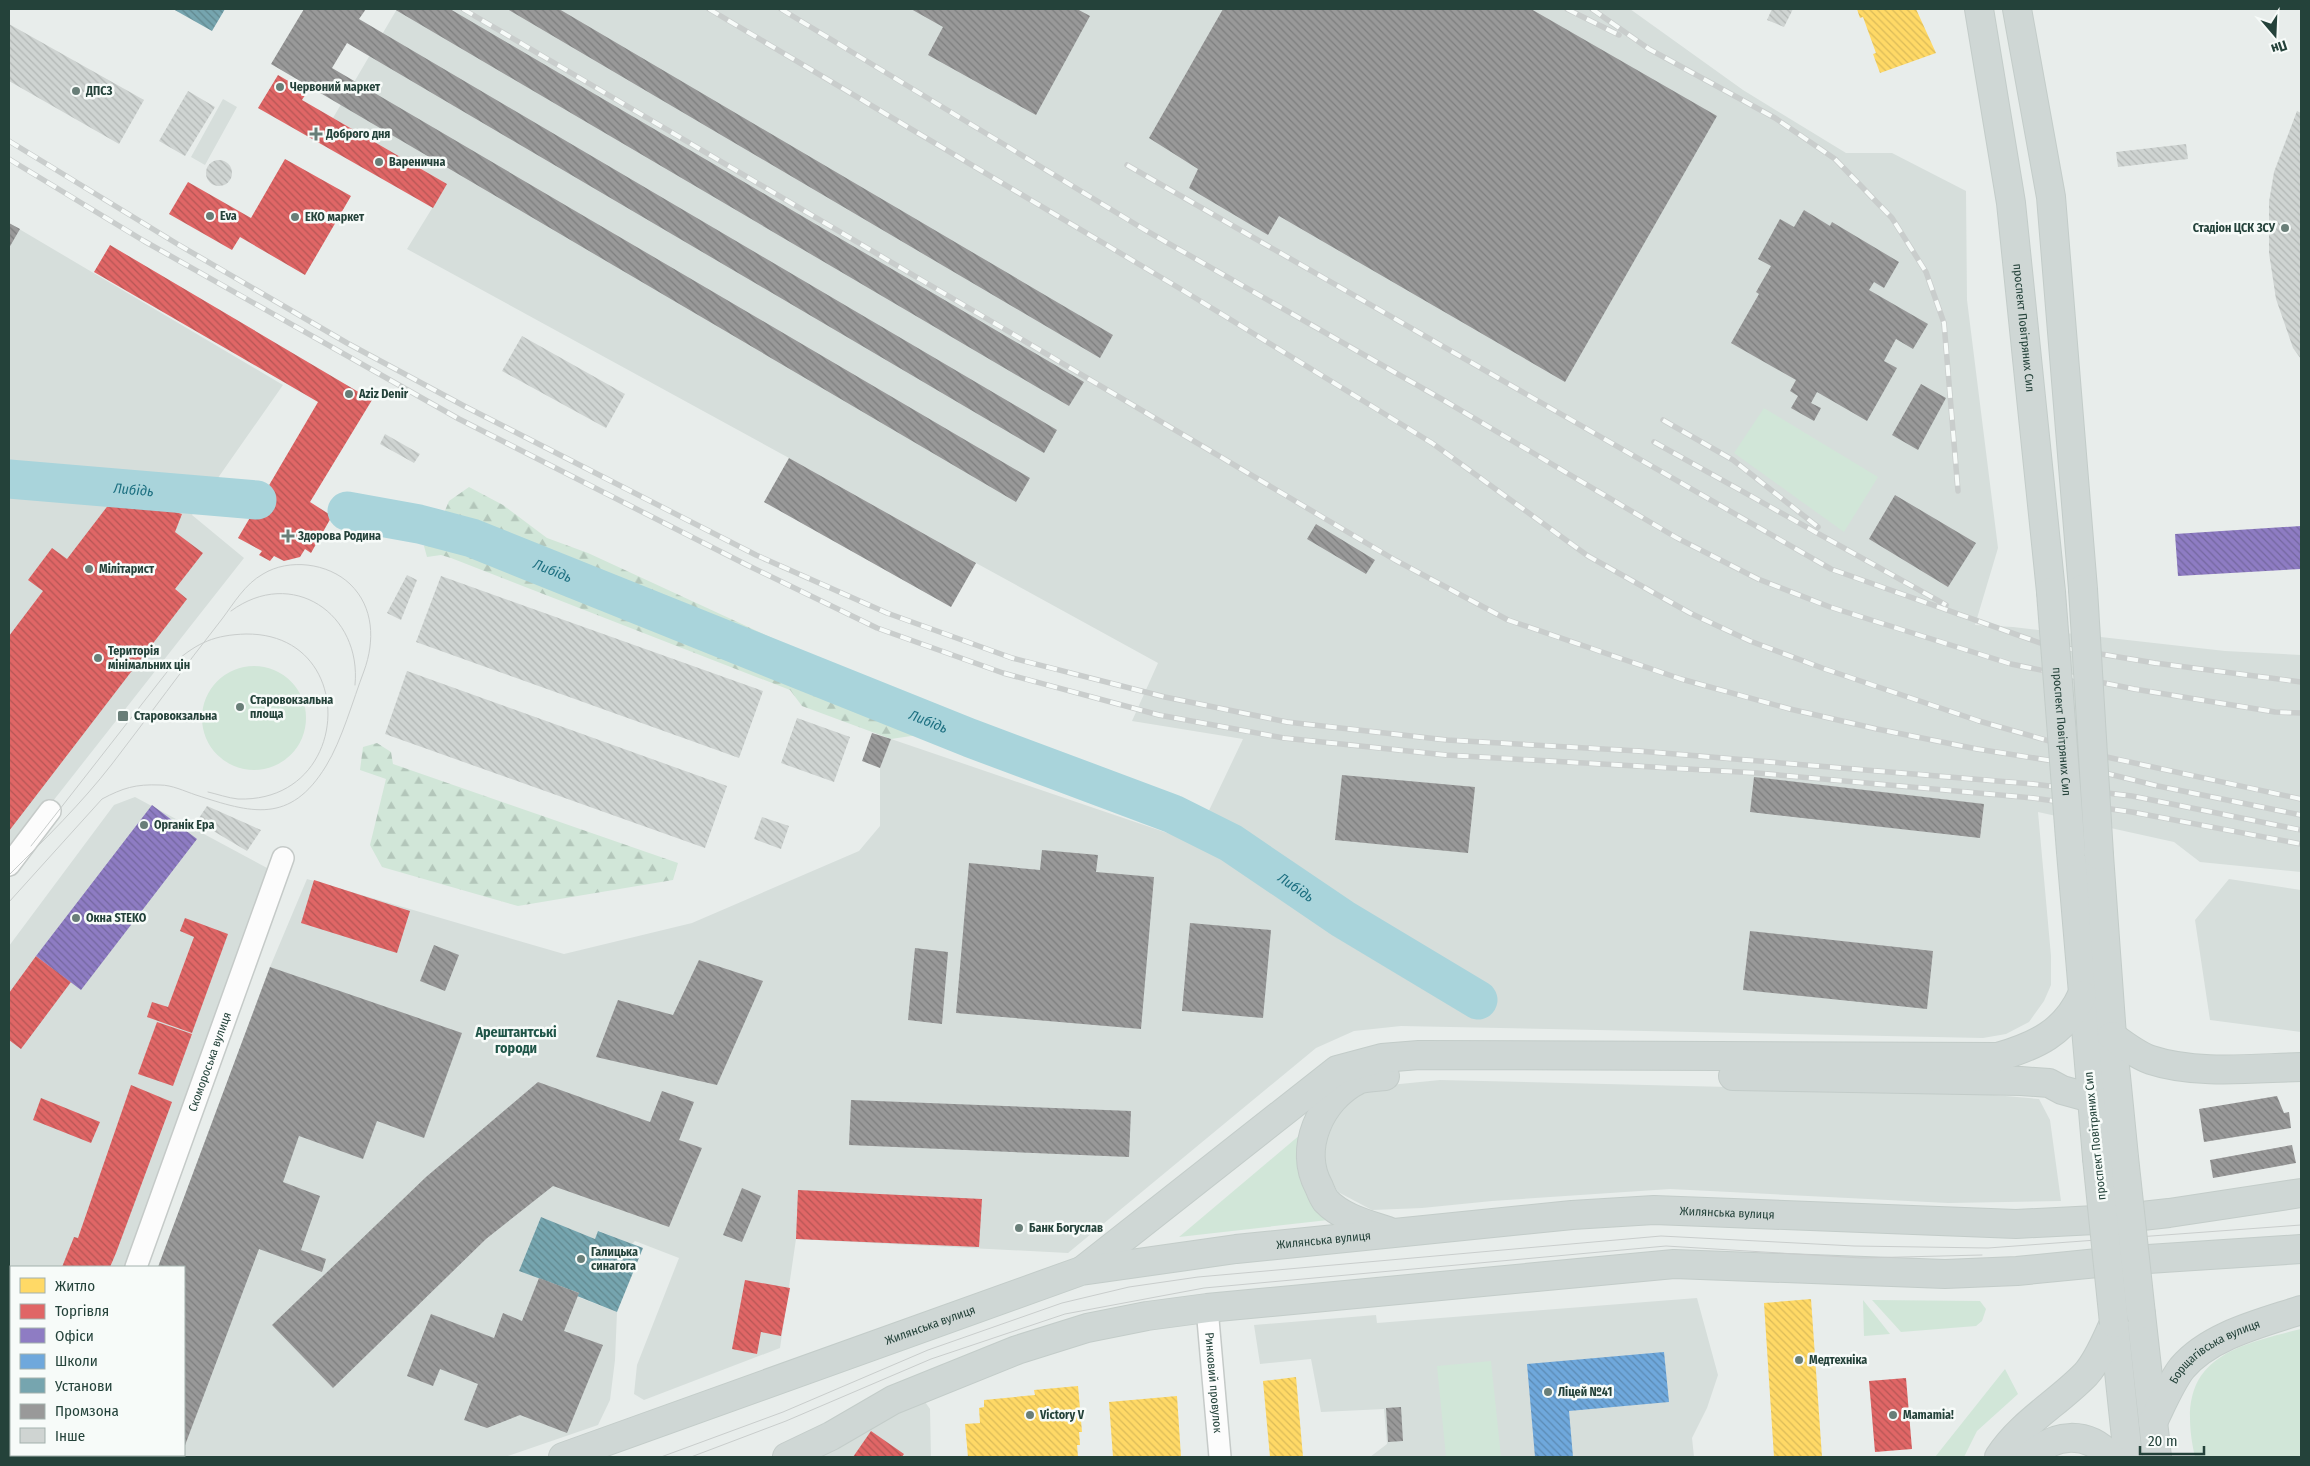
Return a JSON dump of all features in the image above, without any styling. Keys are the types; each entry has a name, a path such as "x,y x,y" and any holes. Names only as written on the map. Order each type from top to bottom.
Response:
{"main road":[{"name":"проспект Повітряних Сил","path":"1979,9 2011,203 2051,592 2091,1098 2128,1457"},
{"path":"2017,9 2052,197 2083,589 2112,1036 2156,1457"},
{"path":"1081,1271 1338,1070 1355,1065 1382,1058 1419,1055 1998,1057 2029,1048 2056,1031 2077,1006 2082,995"},
{"path":"2112,1036 2131,1050 2151,1060 2184,1067 2301,1067"},
{"path":"1394,1233 1345,1215 1326,1200 1314,1178 1310,1160 1313,1134 1328,1103 1359,1080 1402,1073 1469,1072 2021,1081 2048,1083 2062,1090 2091,1098"},
{"name":"Жилянська вулиця","path":"563,1457 1081,1271 1236,1249 1572,1215 1654,1210 2016,1224 2116,1219 2188,1211 2301,1193"},
{"path":"787,1457 831,1436 893,1400 1017,1350 1087,1328 1147,1316 1208,1308 1674,1264 1945,1274 2017,1271 2118,1261 2301,1249"},
{"name":"Борщагівська вулиця","path":"2153,1422 2182,1368 2215,1341 2301,1310"},
{"path":"1999,1457 2007,1445 2086,1373 2100,1354 2114,1322"},
{"path":"2030,1457 2041,1447 2062,1438 2086,1438 2104,1449 2111,1457"}],"street":[{"path":"9,865 50,811"},
{"name":"Скомороська вулиця","path":"136,1266 283,858"},
{"name":"Ринковий провулок","path":"1208,1308 1220,1457"}],"shaded area":[{"path":"397,9 1630,9 1743,90 1846,153 1892,153 1966,191 1967,300 1998,548 1975,625 2013,627 2225,651 2301,655 2301,872 2200,862 2174,842 2038,812 2051,956 2051,985 2044,1001 2029,1022 2006,1034 1983,1038 1401,1026 1354,1031 1316,1048 1068,1253 796,1239 780,1348 644,1400 634,1394 637,1365 679,1258 635,1241 632,1244 599,1231 595,1239 541,1217 520,1271 579,1293 578,1297 617,1312 615,1360 610,1400 598,1425 505,1457 87,1457 185,1456 185,1266 158,1266 270,967 307,879 564,954 692,923 859,851 880,826 880,768 891,739 1194,842 1243,739 1132,721 1158,663 407,249 447,184 333,118"},
{"path":"223,99 237,107 205,165 191,157"},
{"path":"9,223 283,385 192,515 244,558 9,857"},
{"path":"135,797 269,869 129,1266 10,1266 10,1456 64,1456 9,1457 9,946 114,805"},
{"path":"2229,879 2301,890 2301,1032 2210,1020 2195,920"},
{"path":"1440,1080 1971,1093 2039,1099 2050,1120 2061,1201 1948,1203 1670,1189 1492,1201 1422,1208 1372,1210 1338,1192 1325,1170 1320,1138 1339,1102 1370,1087"},
{"name":"Ліцей №41","path":"1697,1298 1718,1375 1707,1408 1692,1438 1694,1457 1370,1457 1387,1444 1384,1409 1321,1412 1311,1359 1260,1364 1254,1325 1376,1315 1377,1323"},
{"path":"923,1399 930,1409 931,1457 807,1457"}],"green space":[{"path":"1764,408 1878,477 1844,532 1734,453"},
{"path":"469,487 503,505 547,538 588,553 824,662 846,678 884,690 916,705 937,718 931,733 891,739 802,706 790,690 451,558 441,555 427,557 424,546 439,525 449,501"},
{"path":"254,666 274,670 283,675 297,689 302,698 306,718 302,738 297,747 283,761 274,766 254,770 234,766 225,761 211,747 206,738 202,718 206,698 211,689 225,675 234,670"},
{"path":"377,743 391,752 393,764 678,863 673,880 518,906 382,867 370,845 386,779 360,770 363,747"},
{"path":"1301,1134 1328,1220 1179,1237"},
{"path":"1863,1300 1890,1334 1864,1336"},
{"path":"1872,1300 1980,1301 1986,1309 1982,1321 1976,1326 1901,1332"},
{"path":"2301,1329 2301,1457 2195,1457 2190,1426 2191,1400 2198,1381 2210,1365 2227,1353 2248,1344"},
{"path":"1491,1361 1501,1457 1446,1457 1437,1366"},
{"path":"2005,1369 2018,1394 1977,1431 1964,1457 1935,1457"}],"building: Житло":[{"path":"1857,9 1916,9 1936,53 1880,73 1873,54 1876,53 1863,17 1860,18"},
{"path":"1811,1299 1822,1457 1774,1457 1764,1303"},
{"path":"1296,1377 1303,1457 1270,1457 1263,1381"},
{"name":"Victory V","path":"1078,1386 1082,1432 1079,1432 1080,1445 1077,1445 1078,1457 968,1457 965,1424 980,1423 979,1408 984,1407 984,1400 1035,1395 1034,1390"},
{"path":"1177,1396 1181,1457 1113,1457 1109,1402"}],"building: Торгівля":[{"path":"278,75 307,92 302,100 447,184 433,208 258,108"},
{"name":"ЕКО маркет","path":"285,159 351,196 305,275 240,237 232,250 169,214 188,182 251,218"},
{"path":"110,245 372,400 310,502 332,516 311,553 305,549 300,557 284,561 274,556 270,561 259,555 262,551 238,538 318,402 94,272"},
{"path":"116,495 182,514 175,532 203,553 175,589 187,599 9,831 9,636 43,591 28,580 52,548 67,559"},
{"path":"314,880 410,911 397,953 301,923"},
{"path":"185,918 228,934 192,1033 147,1017 152,1002 168,1007 194,937 180,931"},
{"path":"36,956 71,982 21,1049 9,1040 9,993"},
{"path":"157,1022 192,1034 173,1086 138,1074"},
{"path":"131,1085 172,1102 110,1266 62,1266 74,1237 78,1238"},
{"path":"41,1098 100,1122 91,1143 33,1120"},
{"path":"798,1190 982,1199 979,1247 796,1239"},
{"path":"745,1280 790,1288 781,1336 761,1332 757,1354 732,1349"},
{"path":"1906,1378 1912,1449 1875,1452 1869,1381"},
{"path":"871,1431 904,1454 902,1457 853,1457"}],"building: Офіси":[{"path":"2301,526 2301,569 2178,576 2175,534"},
{"path":"152,805 197,839 81,990 36,956"}],"building: Школи":[{"path":"1664,1352 1669,1402 1569,1411 1573,1457 1535,1457 1527,1364"}],"building: Установи":[{"path":"173,9 225,9 212,31"},
{"name":"Галицька синагога","path":"541,1217 595,1239 598,1231 643,1248 617,1312 577,1296 579,1293 519,1271"}],"building: Промзона":[{"path":"304,9 366,9 359,19 1057,430 1044,453 347,43 332,68 1030,478 1016,502 271,64"},
{"path":"394,9 450,9 1084,382 1069,406"},
{"path":"507,9 559,9 1113,335 1100,358"},
{"path":"911,9 1077,9 1090,16 1036,115 928,55 943,27"},
{"path":"1223,9 1531,9 1717,116 1565,382 1279,216 1268,235 1189,188 1198,169 1149,138"},
{"path":"1804,210 1830,226 1832,222 1899,262 1884,288 1874,282 1869,290 1928,324 1913,349 1896,339 1884,361 1897,368 1867,421 1817,392 1811,403 1821,408 1814,421 1791,408 1798,396 1790,391 1796,380 1731,343 1759,294 1756,292 1771,266 1758,259 1780,219 1794,227"},
{"path":"9,223 20,229 9,248"},
{"path":"1921,384 1946,398 1918,450 1892,435"},
{"path":"789,458 976,563 951,607 764,502"},
{"path":"1895,495 1976,543 1948,587 1869,539"},
{"path":"1316,524 1375,560 1366,574 1307,539"},
{"path":"872,733 891,739 880,768 862,761"},
{"path":"1342,775 1475,787 1468,853 1335,840"},
{"path":"1754,777 1984,804 1980,838 1750,812"},
{"path":"1042,850 1098,855 1096,872 1154,877 1141,1029 956,1013 969,863 1040,870"},
{"path":"1190,923 1271,930 1263,1018 1182,1011"},
{"path":"1750,931 1933,951 1927,1009 1743,990"},
{"path":"434,945 459,955 445,991 420,981"},
{"path":"915,948 948,952 942,1024 908,1020"},
{"path":"699,960 763,981 717,1085 596,1057 618,1000 673,1015"},
{"path":"270,967 462,1033 424,1138 377,1121 363,1159 299,1136 283,1182 320,1196 301,1250 326,1259 322,1272 259,1249 185,1445 185,1266 158,1266"},
{"path":"538,1082 650,1122 662,1091 694,1102 679,1140 702,1148 669,1227 553,1186 486,1239 333,1388 272,1325 426,1177"},
{"path":"2277,1096 2284,1113 2289,1112 2291,1128 2204,1142 2199,1109"},
{"path":"851,1100 1131,1111 1129,1157 849,1145"},
{"path":"2292,1145 2296,1163 2213,1178 2210,1160"},
{"path":"742,1188 761,1196 742,1242 723,1235"},
{"path":"539,1278 579,1293 564,1331 603,1345 567,1433 520,1415 487,1428 464,1420 478,1384 440,1369 433,1386 407,1376 431,1314 494,1338 503,1313 522,1321"},
{"path":"1401,1407 1403,1441 1388,1442 1386,1408"},
{"path":"88,1456 180,1456 180,1457"}],"building: Інше":[{"path":"1772,9 1793,9 1784,27 1767,20"},
{"name":"ДПСЗ","path":"9,24 144,100 119,144 9,81"},
{"path":"188,91 215,107 185,156 159,141"},
{"name":"Стадіон ЦСК ЗСУ","path":"2297,111 2301,113 2301,359 2293,348 2276,299 2269,253 2269,202 2274,172"},
{"path":"2186,144 2188,159 2118,167 2116,152"},
{"path":"219,160 228,164 232,173 228,182 219,186 210,182 206,173 210,164"},
{"path":"522,336 625,394 606,428 502,371"},
{"path":"385,434 420,454 414,463 380,444"},
{"path":"407,575 417,580 401,620 387,613"},
{"path":"441,576 763,691 739,758 416,642"},
{"path":"407,671 727,786 705,848 385,734"},
{"path":"797,718 850,737 834,782 781,763"},
{"path":"207,806 261,830 247,851 205,826 199,818"},
{"path":"762,817 789,826 781,849 754,839"}],"waterway":[{"name":"Либідь","path":"9,479 257,500"},
{"name":"Либідь","path":"347,511 419,524 472,538 970,738 1173,814 1231,843 1343,919 1478,1000"}],"tram line":[{"path":"9,902 102,799 123,789 143,785 164,785 234,806 252,809 284,806 298,798 312,785 332,756 368,660 371,636 370,625 364,603 358,593 350,584 331,571 308,565 284,566 273,569 257,578 240,594 100,779 10,874"},
{"path":"231,611 254,598 277,594 299,596 318,604 335,619 347,637 354,660 355,685"},
{"path":"31,846 174,663 199,645 225,636 246,634 283,641 309,660 324,687 328,718 321,748 304,775 276,793 238,799 208,792"},
{"path":"661,1457 783,1412 928,1350 1062,1303 1129,1287 1198,1277 1661,1236 1854,1246 1988,1248 2301,1225"},
{"path":"691,1457 786,1421 931,1359 1065,1314 1204,1288 1666,1246 1861,1258 1982,1255"}],"railway":[{"path":"463,9 1395,560 1508,620 1681,679 1790,709 1977,749 2060,762 2158,786 2301,815"},
{"path":"709,9 1179,288 1432,443 1588,556 1690,613 1750,641 1825,669 1979,721 2102,756 2301,799"},
{"path":"781,9 1145,230 1445,401 1677,538 1758,579 1830,607 2011,664 2134,689 2275,712 2301,713"},
{"path":"1567,9 1619,35"},
{"path":"1592,9 1649,49 1775,118 1835,159 1892,218 1926,272 1944,323 1958,491"},
{"path":"9,141 179,245 347,343 466,407 756,555 887,613 1012,658 1165,697 1287,722 1447,740 1639,751 2033,784 2132,796 2301,830"},
{"path":"9,159 144,241 459,419 747,565 877,628 1003,673 1159,715 1284,738 1446,755 1757,773 2033,798 2132,812 2301,844"},
{"path":"1127,165 1831,569 2046,645 2155,663 2301,682"},
{"path":"1663,420 1733,460 1818,527"},
{"path":"1654,442 1946,605"}],"place":[{"name":"Червоний маркет","path":"280,87"},
{"name":"ДПСЗ","path":"76,91"},
{"name":"Доброго дня","path":"316,134"},
{"name":"Варенична","path":"379,162"},
{"name":"Eva","path":"210,216"},
{"name":"ЕКО маркет","path":"295,217"},
{"name":"Стадіон ЦСК ЗСУ","path":"2285,228"},
{"name":"Aziz Denir","path":"349,394"},
{"name":"Здорова Родина","path":"288,536"},
{"name":"Мілітарист","path":"89,569"},
{"name":"Територія мінімальних цін","path":"98,658"},
{"name":"Старовокзальна площа","path":"240,707"},
{"name":"Старовокзальна","path":"123,716"},
{"name":"Органік Ера","path":"144,825"},
{"name":"Окна STEKO","path":"76,918"},
{"name":"Банк Богуслав","path":"1019,1228"},
{"name":"Галицька синагога","path":"581,1259"},
{"name":"Медтехніка","path":"1799,1360"},
{"name":"Ліцей №41","path":"1548,1392"},
{"name":"Victory V","path":"1030,1415"},
{"name":"Mamamia!","path":"1893,1415"}],"district":[{"name":"Арештантські городи","path":"516,1040"}]}
